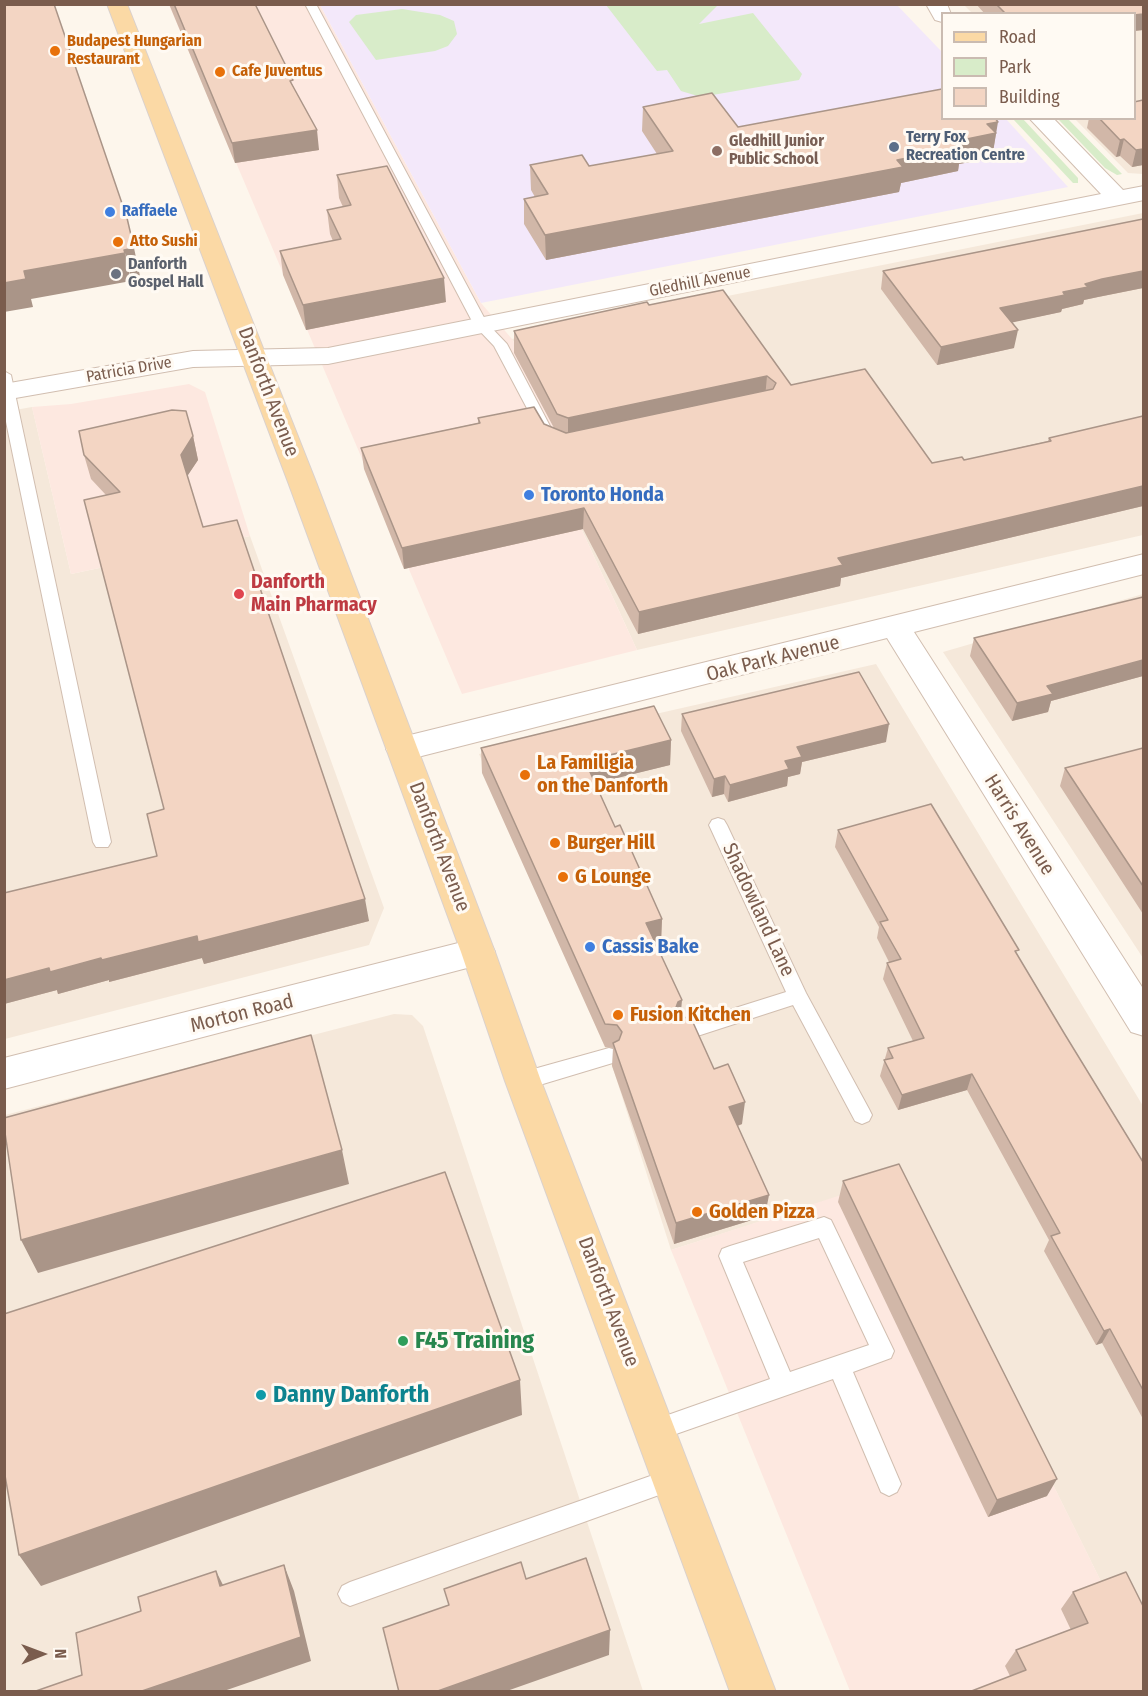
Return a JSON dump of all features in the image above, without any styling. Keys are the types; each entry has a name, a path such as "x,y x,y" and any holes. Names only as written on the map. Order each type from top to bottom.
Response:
{"main road":[{"name":"Danforth Avenue","path":"117,4 255,357 478,952 523,1081 753,1692"}],"street":[{"path":"1042,120 1118,198"},
{"name":"Gledhill Avenue","path":"255,357 328,356 1143,193"},
{"name":"Patricia Drive","path":"6,386 184,360 255,357"},
{"name":"Oak Park Avenue","path":"402,750 896,628 1143,564"},
{"name":"Harris Avenue","path":"896,628 1143,1021"},
{"name":"Morton Road","path":"4,1074 478,952"}],"lane":[{"path":"310,4 481,326 500,344 550,440"},
{"path":"6,386 102,842"},
{"name":"Shadowland Lane","path":"718,825 798,996 862,1115"},
{"name":"Shadowland Lane","path":"685,1032 798,996"},
{"path":"523,1081 609,1056"},
{"path":"656,1430 884,1351 824,1227 730,1256 784,1385"},
{"path":"838,1366 890,1484"},
{"path":"350,1594 673,1479"}],"shaded area":[{"path":"169,5 320,5 481,303 512,339 569,437 871,382 920,444 580,526 637,650 462,694"},
{"name":"Gledhill Junior Public School","path":"320,5 897,5 941,51 941,120 1007,120 1068,187 481,303"},
{"path":"964,5 1143,5 1143,174 1128,173 1076,120 1136,120 1136,12 971,12"},
{"path":"1143,213 1143,535 637,650 580,526 919,444 569,437 512,339"},
{"path":"189,384 205,392 250,536 71,574 32,407 71,404"},
{"path":"32,407 71,574 250,536 384,908 369,945 5,1039 4,412"},
{"path":"1143,594 1143,958 943,652"},
{"path":"876,664 1143,1106 1143,1666 900,1177 671,1250 609,1056 479,754"},
{"path":"394,1014 412,1015 423,1026 643,1691 5,1692 5,1115"},
{"path":"900,1176 1143,1666 1143,1691 850,1691 671,1250"}],"green space":[{"path":"606,5 718,5 699,24 753,13 802,74 799,80 701,97 681,91 667,70 657,71"},
{"path":"402,9 440,15 454,21 457,34 448,46 435,51 376,60 349,22 356,15"},
{"path":"1014,120 1024,120 1078,178 1078,183 1073,183"},
{"path":"1059,120 1069,120 1122,174 1117,175 1105,168"}],"building":[{"path":"4,4 54,4 127,218 134,248 124,250 125,253 24,271 26,279 4,283"},
{"path":"174,4 255,4 293,80 290,81 317,130 232,143"},
{"path":"996,4 1143,4 1143,14 1136,15 1136,12 1004,12"},
{"path":"941,89 941,120 996,120 998,122 987,124 996,133 957,141 962,147 897,160 903,167 545,235 524,199 548,194 530,165 582,155 589,166 673,151 643,107 712,93 738,127"},
{"path":"1143,100 1143,149 1136,150 1124,139 1120,140 1101,120 1136,120 1136,102"},
{"path":"387,166 444,278 303,305 280,251 341,239 327,210 351,205 337,175"},
{"path":"1143,219 1143,271 1085,284 1088,287 1063,292 1065,295 1000,308 1018,330 941,347 883,271"},
{"path":"723,290 791,385 865,369 932,463 962,457 964,460 1051,441 1049,438 1143,416 1143,486 838,558 843,565 639,612 584,508 402,548 361,448 480,423 478,418 534,407 544,424 566,433 773,389 776,383 767,376 568,418 557,414 514,331 647,302 649,305"},
{"path":"172,410 186,411 193,436 181,455 203,527 237,520 365,899 198,942 197,936 50,972 49,968 4,980 4,893 157,856 147,814 164,809 84,500 120,492 84,455 79,431"},
{"path":"1143,597 1143,660 1047,686 1053,694 1017,703 974,638"},
{"path":"859,672 889,724 797,747 802,757 785,761 789,769 730,785 725,776 714,779 682,714"},
{"path":"654,706 671,740 585,761 615,827 620,825 662,919 646,923 682,1000 678,1002 675,1010 679,1017 691,1018 714,1069 728,1064 745,1102 729,1107 769,1195 676,1223 613,1043 619,1040 622,1032 617,1025 605,1024 481,748"},
{"path":"1143,748 1143,886 1065,768"},
{"path":"931,804 1019,950 1015,951 1143,1162 1143,1390 1110,1329 1104,1331 1051,1236 1060,1233 972,1074 902,1095 884,1060 893,1058 888,1048 924,1038 887,963 901,959 880,922 888,920 838,830"},
{"path":"311,1035 342,1150 21,1240 4,1118"},
{"path":"899,1164 1057,1479 997,1500 843,1181"},
{"name":"Danny Danforth","path":"445,1172 520,1380 19,1555 4,1470 4,1314"},
{"path":"586,1558 610,1630 435,1692 399,1692 383,1628 449,1605 444,1589 521,1562 526,1579"},
{"path":"284,1565 301,1637 139,1692 33,1692 82,1675 76,1633 141,1611 138,1597 216,1571 220,1586"},
{"path":"1126,1572 1143,1606 1143,1692 969,1692 1026,1670 1016,1650 1088,1623 1073,1592"}],"place":[{"name":"Budapest Hungarian Restaurant","path":"55,51"},
{"name":"Cafe Juventus","path":"220,72"},
{"name":"Terry Fox Recreation Centre","path":"894,147"},
{"name":"Gledhill Junior Public School","path":"717,151"},
{"name":"Raffaele","path":"110,212"},
{"name":"Atto Sushi","path":"118,242"},
{"name":"Danforth Gospel Hall","path":"116,274"},
{"name":"Toronto Honda","path":"529,495"},
{"name":"Danforth Main Pharmacy","path":"239,594"},
{"name":"La Familigia on the Danforth","path":"525,775"},
{"name":"Burger Hill","path":"555,843"},
{"name":"G Lounge","path":"563,877"},
{"name":"Cassis Bake","path":"590,947"},
{"name":"Fusion Kitchen","path":"618,1015"},
{"name":"Golden Pizza","path":"697,1212"},
{"name":"F45 Training","path":"403,1341"},
{"name":"Danny Danforth","path":"261,1395"}]}
